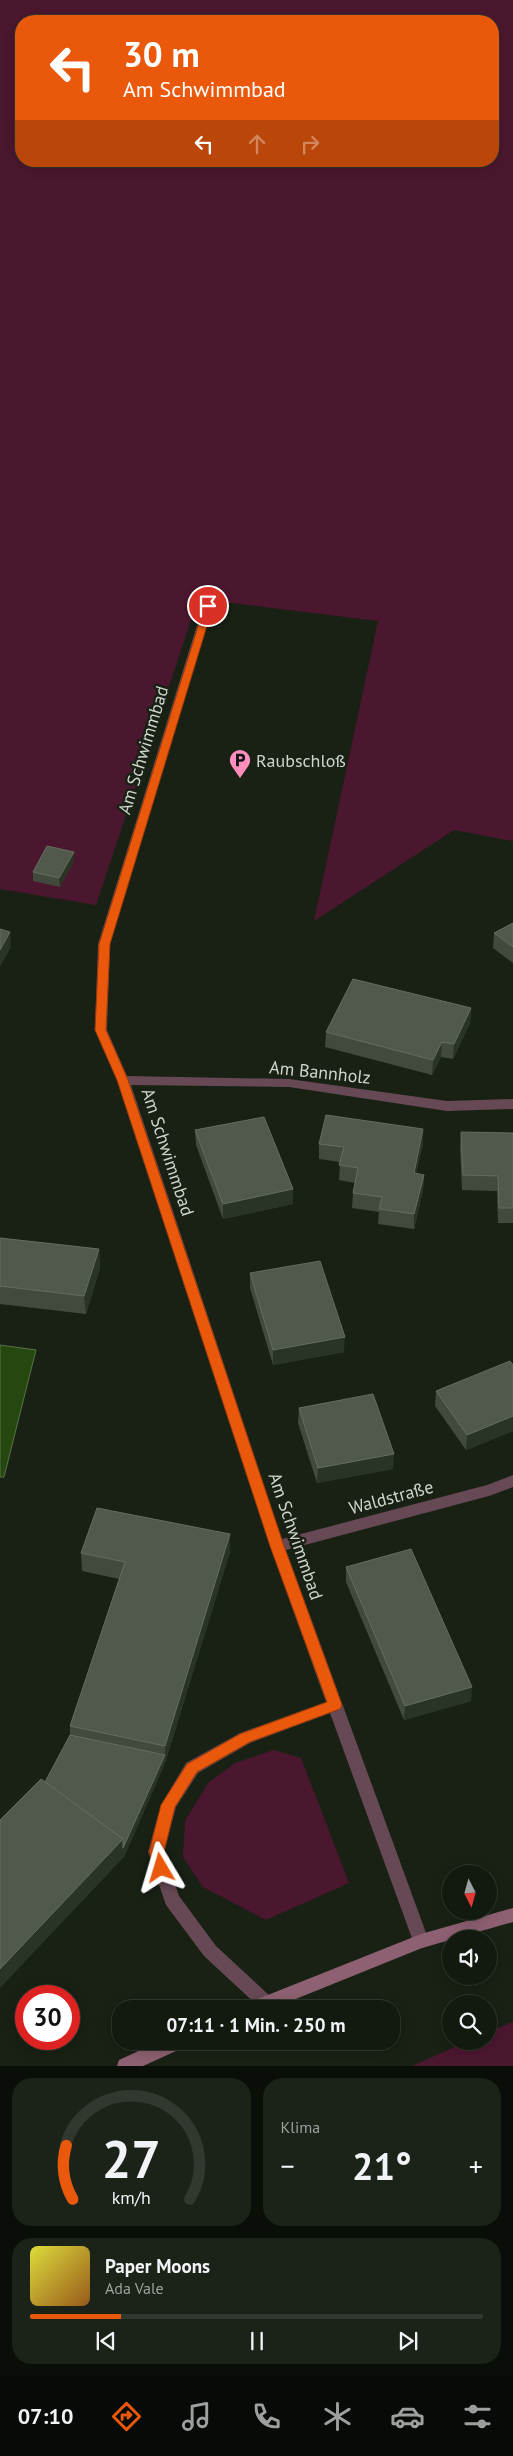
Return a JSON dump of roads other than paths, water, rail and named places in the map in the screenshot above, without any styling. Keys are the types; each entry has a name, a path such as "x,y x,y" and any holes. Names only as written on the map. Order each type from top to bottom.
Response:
{"main road":[{"path":"271,2000 421,1941 513,1915"},
{"path":"125,2066 160,2050"}],"street":[{"name":"Am Schwimmbad","path":"208,606 104,944 101,1030 123,1080 277,1546 421,1941"},
{"name":"Am Bannholz","path":"123,1080 289,1083 447,1106 513,1104"},
{"name":"Waldstraße","path":"277,1546 489,1490 513,1481"},
{"path":"254,2000 210,1951 172,1900 156,1852 169,1805 192,1768 245,1738 335,1705"}],"place":[{"name":"Raubschloß","path":"240,779"}]}
